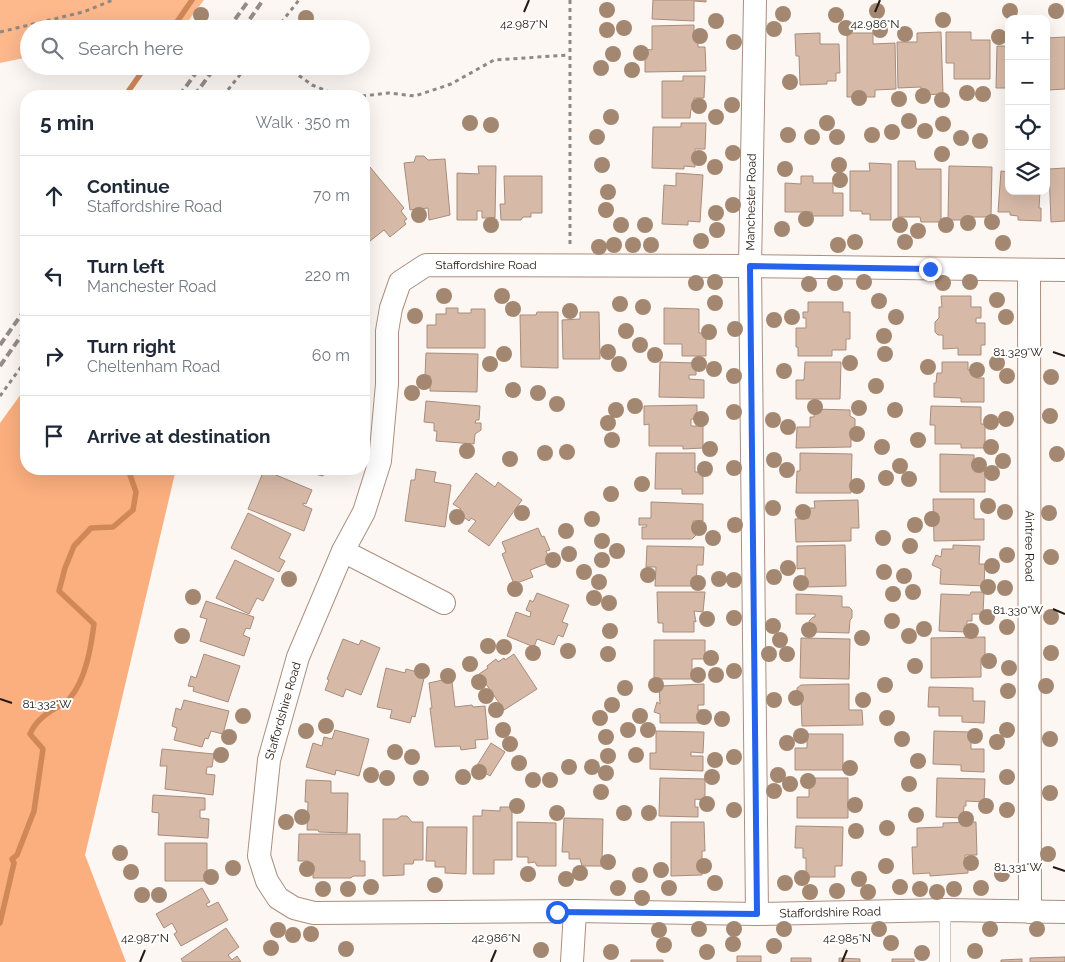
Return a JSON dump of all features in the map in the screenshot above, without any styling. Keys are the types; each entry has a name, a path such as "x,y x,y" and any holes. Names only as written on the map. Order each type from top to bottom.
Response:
{"street":[{"name":"Manchester Road","path":"754,0 750,266 757,914"},
{"name":"Staffordshire Road","path":"1065,270 750,266 426,265 400,282 391,308 387,331 387,384 380,461 364,512 343,551 298,657 269,760 259,856 267,880 278,898 294,908 314,913 575,911 757,914 945,910 1065,912"},
{"name":"Aintree Road","path":"1029,270 1030,912"},
{"path":"343,551 444,603"},
{"path":"572,962 575,911"}],"lane":[{"path":"945,910 945,962"}],"path":[{"path":"50,20 83,12 113,0"},
{"path":"283,20 299,0"},
{"path":"570,0 570,265"},
{"path":"0,32 20,27"},
{"path":"370,95 389,92 415,96 451,84 494,60 569,56"},
{"path":"228,90 240,75"},
{"path":"298,75 312,85 325,90"},
{"path":"0,396 20,368"}],"shaded area":[{"path":"0,0 204,0 189,20 20,20 20,59 0,63"},
{"path":"20,395 20,475 175,475 85,855 126,962 0,962 0,423"}],"building":[{"path":"653,0 706,0 706,2 694,1 694,21 652,19"},
{"path":"694,25 694,36 698,36 698,47 705,47 706,71 645,72 645,49 652,50 652,26"},
{"path":"941,32 943,94 921,95 921,87 898,88 897,42 917,42 917,33"},
{"path":"946,32 971,32 971,40 990,40 990,79 954,79 954,63 946,63"},
{"path":"820,33 820,44 839,44 840,73 836,73 836,81 827,81 827,84 800,85 799,56 796,56 795,34"},
{"path":"847,33 873,33 873,44 895,43 896,89 875,90 875,97 847,97"},
{"path":"1065,37 1065,89 1050,90 1050,38"},
{"path":"997,46 1005,46 1005,88 996,88"},
{"path":"683,76 705,76 704,98 694,98 694,109 691,109 690,118 662,118 662,81 683,81"},
{"path":"681,123 706,123 705,149 695,149 695,167 684,166 684,169 652,168 653,127 681,127"},
{"path":"416,156 424,156 428,160 445,159 450,215 429,220 428,208 410,210 404,163 414,162"},
{"path":"898,161 915,161 916,169 941,169 941,222 921,222 920,217 898,217"},
{"path":"869,163 891,164 891,220 870,220 870,214 862,214 862,211 850,211 850,171 870,171"},
{"path":"478,166 496,166 495,218 482,218 482,211 477,211 477,220 457,220 457,173 479,174"},
{"path":"949,166 992,167 991,217 966,217 966,220 948,220"},
{"path":"370,167 404,208 401,211 407,219 404,221 406,224 390,237 384,230 370,241"},
{"path":"1065,168 1065,221 1051,222 1050,169"},
{"path":"1001,171 1005,172 1005,195 1040,195 1041,221 1018,220 1018,216 1010,215 1010,212 998,212"},
{"path":"676,173 703,175 700,222 688,221 688,225 662,224 664,185 676,186"},
{"path":"504,176 542,176 542,213 531,213 531,217 523,217 521,220 501,220 500,204 505,204"},
{"path":"801,176 813,176 813,183 833,183 833,193 843,193 843,216 812,216 812,212 785,212 785,183 801,184"},
{"path":"941,296 971,296 971,307 981,307 981,318 976,318 976,323 985,323 985,345 981,345 981,355 958,355 958,348 943,349 943,335 938,335 935,332 935,322 939,318 939,307 942,307"},
{"path":"808,302 843,302 843,312 850,312 850,339 846,339 846,350 832,350 832,356 798,356 796,328 806,328 806,318 803,318 803,312 808,312"},
{"path":"446,308 458,308 458,313 471,313 471,309 485,309 485,348 427,348 427,325 436,325 436,314 446,314"},
{"path":"664,308 699,309 699,333 706,333 706,356 682,356 682,344 664,344"},
{"path":"537,312 558,312 558,368 521,367 520,315 536,315"},
{"path":"580,312 599,312 600,359 563,359 562,320 580,319"},
{"path":"426,353 478,354 477,392 430,391 430,376 425,376"},
{"path":"660,362 696,363 696,375 689,375 689,379 704,380 704,398 659,397"},
{"path":"805,362 841,362 840,399 796,399 796,380 804,380"},
{"path":"942,362 968,362 968,370 976,370 976,378 984,378 984,402 961,402 961,398 934,397 934,383 936,383 937,373 942,373"},
{"path":"426,401 480,406 479,420 476,420 475,423 481,423 481,430 475,434 474,444 436,441 437,431 434,431 434,423 424,422"},
{"path":"697,405 697,419 691,419 691,426 703,426 703,448 683,449 683,446 649,446 649,424 644,425 644,406"},
{"path":"931,406 981,407 981,424 985,424 985,448 961,448 961,444 935,444 935,425 930,425"},
{"path":"814,409 850,410 850,416 855,419 855,430 851,435 851,447 796,448 797,427 810,427 810,417 814,417"},
{"path":"656,453 695,453 695,472 703,472 703,494 682,494 682,489 655,489"},
{"path":"800,453 852,454 851,493 796,493 797,471 800,471"},
{"path":"940,454 974,455 974,470 985,471 985,492 940,492"},
{"path":"416,469 436,472 434,482 451,485 445,527 405,521 411,480 415,480"},
{"path":"476,473 495,487 498,482 522,500 489,546 468,531 476,521 471,518 469,521 458,513 461,509 453,504"},
{"path":"262,475 276,475 312,490 306,504 303,503 303,505 312,509 304,531 248,509"},
{"path":"933,499 974,499 974,519 984,519 984,540 934,541"},
{"path":"858,500 859,528 851,528 851,541 796,542 795,519 809,518 809,508 815,508 814,501"},
{"path":"651,502 703,504 703,521 693,521 693,526 697,528 697,534 692,539 642,539 642,527 647,525 639,525 639,518 651,518"},
{"path":"248,513 291,534 279,558 285,561 279,572 231,548"},
{"path":"538,528 550,550 546,551 551,562 530,570 533,577 514,584 502,554 506,552 502,542"},
{"path":"845,545 846,586 805,587 805,568 797,569 797,546"},
{"path":"953,545 980,546 979,564 985,564 984,586 940,584 941,569 932,565 936,555 941,557 942,549 953,549"},
{"path":"647,546 704,547 703,565 697,565 696,586 655,586 656,567 646,567"},
{"path":"235,560 274,579 263,601 257,598 249,614 216,598"},
{"path":"657,592 705,592 703,612 694,611 696,622 694,621 694,632 663,632 663,623 658,623"},
{"path":"971,592 984,592 983,614 972,614 972,621 967,621 967,632 939,631 941,594 970,595"},
{"path":"537,593 569,605 562,622 568,624 563,637 558,635 554,645 537,639 534,647 507,636 516,612 530,617 531,612 526,610 530,600 533,602"},
{"path":"796,594 842,596 842,607 849,607 852,610 849,633 814,632 810,629 809,621 815,617 815,614 796,614"},
{"path":"206,601 254,617 250,629 246,628 243,635 250,638 244,656 200,641 207,619 200,617"},
{"path":"985,637 985,658 981,658 981,677 931,678 931,638"},
{"path":"801,638 850,639 849,679 800,678"},
{"path":"343,639 359,645 361,640 380,648 361,695 346,689 343,697 325,690 329,680 327,679"},
{"path":"654,640 705,640 705,659 692,659 692,679 654,679"},
{"path":"204,654 240,666 228,702 193,691 194,687 188,686 191,676 196,678"},
{"path":"514,654 537,689 504,710 479,674 496,659 498,662"},
{"path":"386,668 405,673 406,669 425,674 415,717 412,716 410,723 390,718 392,710 377,707"},
{"path":"447,679 447,682 452,682 455,707 485,706 488,739 475,740 476,748 461,750 460,746 435,747 429,683"},
{"path":"704,684 704,705 698,705 698,710 702,710 702,723 660,723 660,714 654,712 657,702 660,704 659,686"},
{"path":"849,684 849,710 862,710 863,725 802,726 801,700 797,698 797,688 801,685"},
{"path":"929,687 973,688 973,701 985,701 984,723 962,722 962,716 939,716 939,707 928,707"},
{"path":"184,700 229,711 223,734 211,731 208,739 205,738 202,747 174,740 177,728 172,726 176,708 181,710"},
{"path":"335,730 369,739 359,776 336,770 335,775 306,767 313,743 322,746 324,737 332,739"},
{"path":"656,731 704,732 703,753 691,752 691,756 703,756 703,771 650,769 650,753 656,753"},
{"path":"934,731 971,732 971,749 984,749 984,772 961,771 961,765 933,764"},
{"path":"807,734 843,734 843,770 795,770 795,748 807,748"},
{"path":"491,743 505,752 490,776 476,767"},
{"path":"162,749 214,754 212,767 207,767 206,774 215,775 213,795 165,789 167,766 160,766"},
{"path":"660,778 705,779 705,800 695,799 695,807 698,807 698,817 659,816"},
{"path":"809,778 848,778 848,818 797,818 797,797 809,797"},
{"path":"937,778 985,779 984,802 966,801 963,818 936,817"},
{"path":"306,780 331,781 331,793 348,793 347,833 307,830 308,802 305,802"},
{"path":"153,795 205,798 205,810 200,810 200,818 209,819 208,838 158,835 159,813 152,812"},
{"path":"500,807 512,807 512,860 494,860 494,874 473,874 473,816 482,816 482,810 500,811"},
{"path":"401,816 407,816 412,822 423,822 423,860 414,860 413,864 404,864 404,875 383,876 383,819 397,819"},
{"path":"564,818 603,819 602,866 582,866 580,859 569,859 569,852 562,852"},
{"path":"517,822 556,823 556,866 537,866 535,862 528,863 528,857 517,857"},
{"path":"671,822 704,822 705,851 702,851 702,875 671,876"},
{"path":"976,822 977,855 965,855 965,862 968,861 968,873 930,876 930,873 913,874 912,847 917,847 917,828 943,827 943,823"},
{"path":"796,826 843,827 842,866 835,866 835,877 806,877 806,858 803,858 803,848 795,848"},
{"path":"427,827 467,827 466,874 445,873 445,867 435,867 435,861 426,861"},
{"path":"299,834 360,834 360,861 365,861 365,876 313,878 313,867 308,867 308,861 298,861"},
{"path":"165,843 207,843 207,881 165,881"},
{"path":"202,888 210,902 206,904 208,907 218,902 228,920 181,946 174,934 177,932 172,923 164,928 156,914"},
{"path":"226,928 239,947 228,955 232,960 237,956 241,962 183,962 181,959"},
{"path":"737,956 761,956 761,962 737,962"},
{"path":"1065,957 1065,962 1030,962 1030,958"},
{"path":"791,958 811,958 811,962 791,962"},
{"path":"839,958 860,959 860,962 839,962"},
{"path":"892,959 914,959 914,962 892,962"},
{"path":"1022,959 1022,962 1001,962 1001,960"},
{"path":"631,960 663,960 663,962 631,962"}],"waterway":[{"path":"178,20 192,0"},
{"path":"129,90 140,75"},
{"path":"0,923 14,863 12,859 17,855 34,811 43,749 30,734 39,721 67,701 76,690 84,672 91,643 94,624 59,591 65,568 74,546 91,528 113,527 133,510 136,492 130,475"}],"railway":[{"path":"235,20 249,0"},
{"path":"249,20 263,0"},
{"path":"183,90 194,75"},
{"path":"198,90 209,75"},
{"path":"0,345 20,317"},
{"path":"0,366 20,338"}],"route":[{"path":"557,912 757,914 750,266 930,269"}]}
